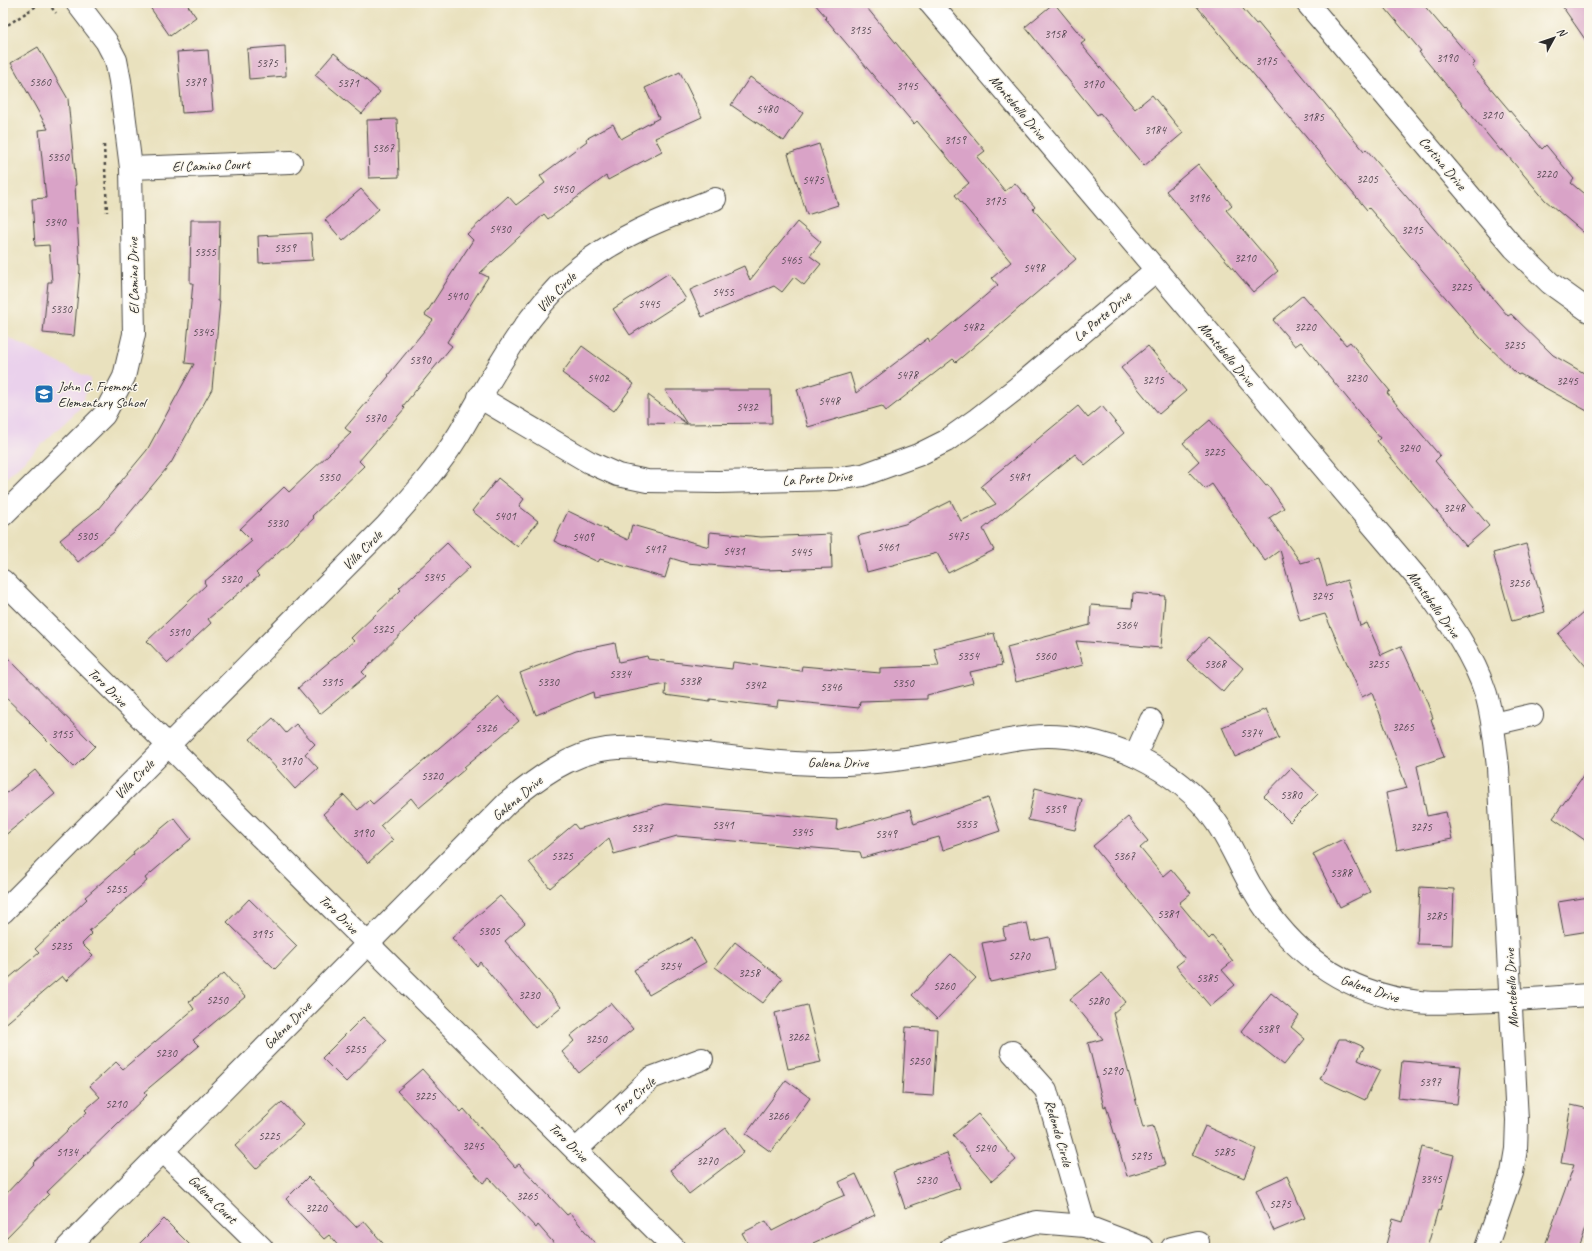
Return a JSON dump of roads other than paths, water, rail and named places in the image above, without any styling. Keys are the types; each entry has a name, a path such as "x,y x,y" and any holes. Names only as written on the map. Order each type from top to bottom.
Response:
{"street":[{"name":"El Camino Drive","path":"3,515 104,415 124,377 134,334 131,168 120,81 116,60 106,41 76,3"},
{"name":"Montebello Drive","path":"930,3 1419,580 1458,635 1475,666 1486,695 1493,724 1498,767 1512,1001 1517,1120 1516,1148 1512,1172 1486,1248"},
{"name":"Cortina Drive","path":"1307,3 1514,248 1550,283 1589,311"},
{"name":"El Camino Court","path":"131,168 291,162"},
{"name":"Villa Circle","path":"3,912 167,745 386,526 411,497 458,435 479,397 526,324 548,296 572,273 599,252 631,234 673,214 715,199"},
{"name":"La Porte Drive","path":"479,397 589,462 618,475 648,481 718,482 835,479 863,474 918,455 946,441 1017,388 1156,270"},
{"name":"Toro Drive","path":"3,581 674,1248"},
{"path":"1493,724 1532,715"},
{"path":"1134,756 1151,720"},
{"name":"Galena Drive","path":"67,1248 507,803 529,785 553,769 576,758 606,749 664,750 767,761 860,763 902,759 1032,737 1058,736 1110,746 1155,766 1199,800 1217,822 1268,914 1291,942 1317,964 1346,982 1385,996 1421,1003 1512,1001 1589,995"},
{"name":"Redondo Circle","path":"1012,1052 1046,1090 1085,1226"},
{"name":"Toro Circle","path":"576,1150 651,1078 702,1059"},
{"name":"Galena Court","path":"164,1151 262,1248"},
{"path":"951,1248 1036,1222 1085,1226 1144,1248"},
{"path":"1172,1248 1198,1242"}],"place":[{"name":"John C. Fremont Elementary School","path":"44,394"}]}
